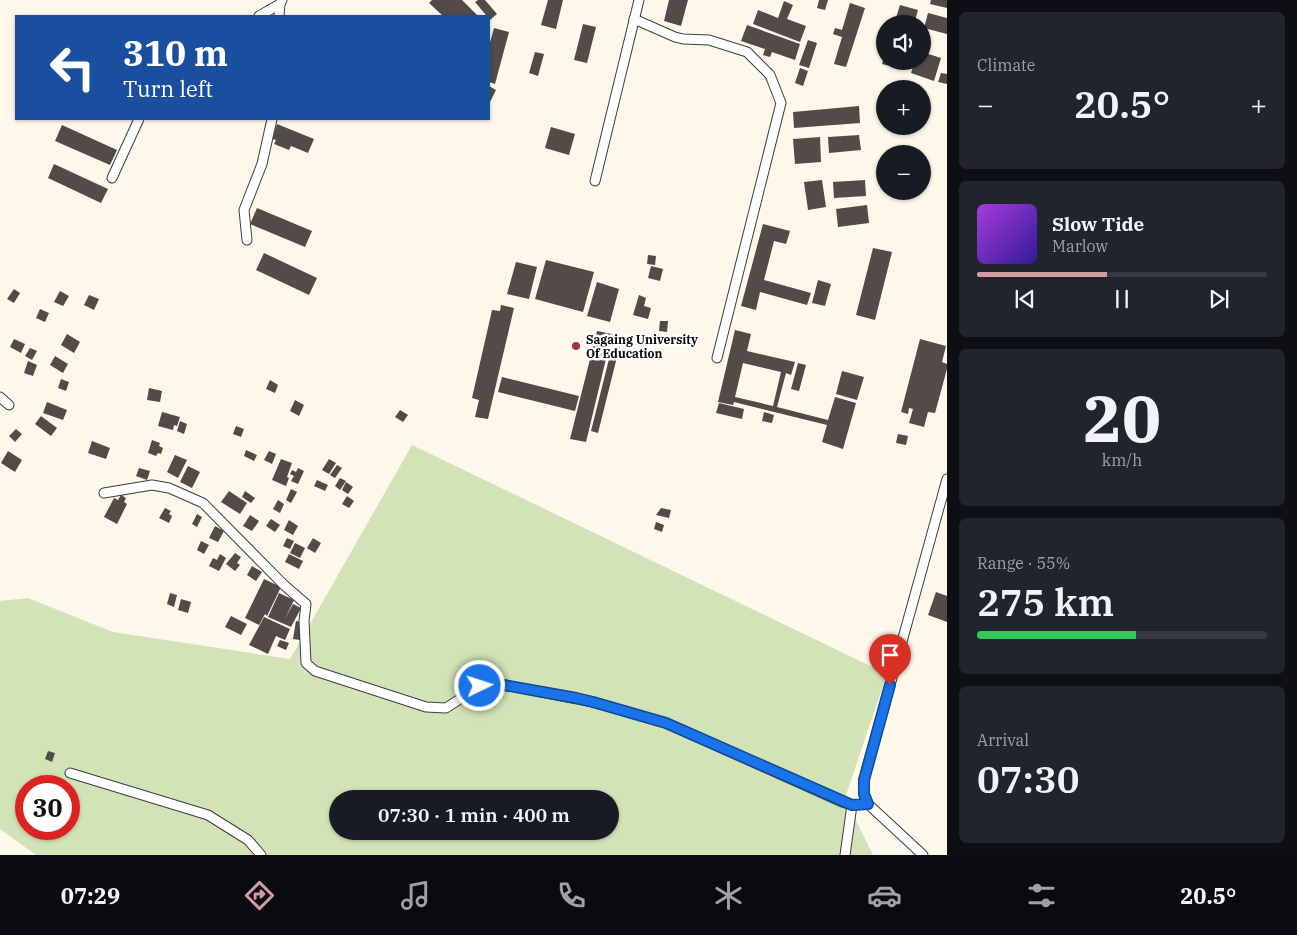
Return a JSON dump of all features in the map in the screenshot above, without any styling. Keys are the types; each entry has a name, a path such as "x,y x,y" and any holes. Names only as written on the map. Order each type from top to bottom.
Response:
{"street":[{"path":"595,181 639,0"},
{"path":"261,15 281,2"},
{"path":"279,15 281,2"},
{"path":"634,20 675,37 709,40 747,52 770,75 782,103 717,358"},
{"path":"112,178 140,120"},
{"path":"247,240 244,210 262,164 272,120"},
{"path":"0,397 8,405"},
{"path":"923,855 868,804 864,794 864,780 947,478"},
{"path":"104,493 152,485 169,488 203,503 284,585 306,604 304,621 306,663 315,672 426,707 446,708 480,686 504,685 593,702 666,723 852,805 868,804"},
{"path":"70,773 208,815 248,840 261,855"},
{"path":"845,855 852,805"}],"green space":[{"path":"412,445 887,674 845,798 873,855 36,855 15,840 80,840 80,775 15,775 15,840 0,829 0,601 28,598 113,632 290,659"}],"building":[{"path":"432,0 462,0 477,15 442,15 429,3"},
{"path":"485,0 497,14 490,20 490,15 486,15 475,2"},
{"path":"548,0 563,0 556,29 541,25"},
{"path":"669,0 688,0 681,26 664,21"},
{"path":"819,0 828,0 825,10 817,8"},
{"path":"931,0 947,0 947,8 930,4"},
{"path":"784,1 793,5 787,19 806,26 800,42 753,24 758,10 778,18"},
{"path":"850,3 865,8 846,67 834,64 842,37 833,34 835,28 842,30"},
{"path":"900,5 918,10 917,15 897,15"},
{"path":"928,13 947,18 947,34 931,30 931,15 927,15"},
{"path":"583,24 596,27 587,63 574,60"},
{"path":"747,25 800,44 795,60 772,52 770,57 763,55 765,49 741,41"},
{"path":"494,28 509,32 495,84 490,82 490,42"},
{"path":"808,40 817,43 809,68 799,65"},
{"path":"535,52 544,54 538,76 529,73"},
{"path":"931,55 941,58 934,81 911,73 912,70 931,70"},
{"path":"800,68 808,71 803,86 795,83"},
{"path":"941,73 947,74 947,84 938,82"},
{"path":"490,87 496,90 490,102"},
{"path":"859,106 860,123 794,128 793,112"},
{"path":"277,124 314,139 308,153 291,146 289,150 274,144 276,140 272,139"},
{"path":"62,125 117,150 110,165 55,141"},
{"path":"551,127 575,134 569,155 545,148"},
{"path":"859,135 861,150 829,153 828,137"},
{"path":"820,137 821,162 795,164 793,139"},
{"path":"54,164 108,189 101,203 48,178"},
{"path":"822,180 826,207 808,210 804,182"},
{"path":"865,180 866,196 834,198 833,182"},
{"path":"867,205 869,223 838,227 836,209"},
{"path":"257,208 312,231 305,247 250,224"},
{"path":"763,224 790,231 786,244 774,241 764,280 811,293 807,305 760,292 756,310 741,306"},
{"path":"873,248 892,252 875,320 856,315"},
{"path":"264,253 317,278 309,295 256,270"},
{"path":"648,255 656,256 655,265 647,264"},
{"path":"546,260 594,272 583,312 535,299"},
{"path":"516,262 537,267 529,299 507,294"},
{"path":"651,266 663,269 660,281 648,278"},
{"path":"818,280 831,284 825,306 812,303"},
{"path":"597,282 619,289 610,322 587,316"},
{"path":"14,289 20,293 14,303 7,299"},
{"path":"60,291 69,296 63,306 54,302"},
{"path":"89,295 99,299 94,310 84,305"},
{"path":"639,295 646,298 644,306 651,308 648,319 633,315"},
{"path":"501,305 514,308 488,419 475,417 479,400 472,398 492,310 500,311"},
{"path":"40,309 49,313 45,322 36,318"},
{"path":"660,321 668,321 667,332 659,331"},
{"path":"735,330 751,334 747,351 795,362 791,375 786,373 777,407 828,420 835,397 856,403 843,449 822,442 827,425 734,402 733,405 718,402","holes":["743,363 781,372 773,406 735,397"]},
{"path":"597,331 612,334 586,442 570,439"},
{"path":"67,334 80,342 74,353 61,345"},
{"path":"615,335 622,337 598,433 591,431"},
{"path":"14,339 25,344 21,353 10,347"},
{"path":"920,339 946,346 942,362 947,364 935,413 928,412 924,427 909,423 913,409 909,408 908,414 901,412"},
{"path":"30,348 37,351 32,360 25,356"},
{"path":"55,356 68,364 63,373 50,365"},
{"path":"28,361 37,365 33,376 24,373"},
{"path":"798,363 806,365 799,391 791,389"},
{"path":"842,371 864,377 857,400 836,394"},
{"path":"502,377 579,396 575,411 498,392"},
{"path":"61,379 69,382 66,391 58,388"},
{"path":"270,380 278,385 275,393 266,389"},
{"path":"149,388 162,391 160,402 147,400"},
{"path":"295,400 304,405 299,416 290,411"},
{"path":"47,402 67,410 63,420 43,413"},
{"path":"719,403 744,409 742,419 716,413"},
{"path":"400,410 408,415 403,422 395,417"},
{"path":"162,412 180,417 177,426 174,425 173,430 158,426"},
{"path":"764,412 774,415 772,423 762,421"},
{"path":"41,416 57,428 51,436 35,424"},
{"path":"180,421 187,424 184,434 177,431"},
{"path":"236,426 244,429 241,437 233,434"},
{"path":"16,429 22,434 15,442 9,436"},
{"path":"898,434 908,436 906,445 896,443"},
{"path":"152,440 160,443 159,446 163,448 161,454 158,453 156,456 148,453"},
{"path":"92,441 110,448 106,459 88,453"},
{"path":"246,450 257,455 254,461 244,456"},
{"path":"8,451 22,460 15,472 1,463"},
{"path":"269,451 276,454 272,464 264,460"},
{"path":"175,455 187,460 178,478 167,472"},
{"path":"281,459 292,463 286,486 272,480"},
{"path":"329,459 336,463 329,474 322,470"},
{"path":"337,465 342,468 335,478 330,475"},
{"path":"188,466 200,472 192,488 180,482"},
{"path":"139,468 150,471 147,480 136,476"},
{"path":"298,468 304,471 298,484 291,481 294,476 290,474 292,470 296,472"},
{"path":"340,478 346,481 340,490 335,486"},
{"path":"317,480 328,485 325,491 314,486"},
{"path":"346,482 353,487 348,494 342,490"},
{"path":"291,489 297,492 291,503 286,500"},
{"path":"229,491 247,503 240,514 221,502"},
{"path":"245,491 255,498 251,503 242,497"},
{"path":"121,495 126,498 124,502 127,504 117,524 104,517 114,498 118,500"},
{"path":"347,496 354,501 349,508 342,504"},
{"path":"278,500 284,504 280,513 273,509"},
{"path":"165,508 171,511 169,514 172,516 169,523 159,518"},
{"path":"661,508 671,510 669,518 656,515"},
{"path":"197,514 202,517 197,527 192,524"},
{"path":"250,515 259,521 252,531 243,526"},
{"path":"271,519 280,525 275,532 266,526"},
{"path":"289,520 298,526 293,535 284,530"},
{"path":"656,522 664,525 662,532 654,529"},
{"path":"215,526 224,531 218,542 209,538"},
{"path":"287,538 294,541 290,549 283,546"},
{"path":"313,538 321,543 315,553 307,548"},
{"path":"201,541 209,545 204,554 197,550"},
{"path":"295,543 305,548 300,558 290,553"},
{"path":"235,553 241,557 237,563 240,565 235,571 226,564"},
{"path":"220,554 226,558 219,571 209,566 213,558 217,560"},
{"path":"289,554 303,561 299,569 285,562"},
{"path":"252,566 262,572 256,581 247,575"},
{"path":"264,579 281,587 267,616 265,614 259,625 245,618"},
{"path":"936,592 947,596 947,622 928,615"},
{"path":"170,593 177,595 174,607 167,604"},
{"path":"279,593 294,600 285,619 293,604 301,608 291,627 268,617"},
{"path":"181,599 191,602 188,613 178,610"},
{"path":"231,616 247,624 241,635 225,627"},
{"path":"264,617 290,629 285,640 276,636 268,654 249,645"},
{"path":"296,621 302,622 300,640 293,639"},
{"path":"280,640 289,643 286,650 277,646"},
{"path":"48,751 55,753 52,762 45,759"}],"place":[{"name":"Sagaing University Of Education","path":"576,346"}],"route":[{"path":"480,686 504,685 576,698 666,723 852,805 868,804 864,794 864,780 890,685"}]}
